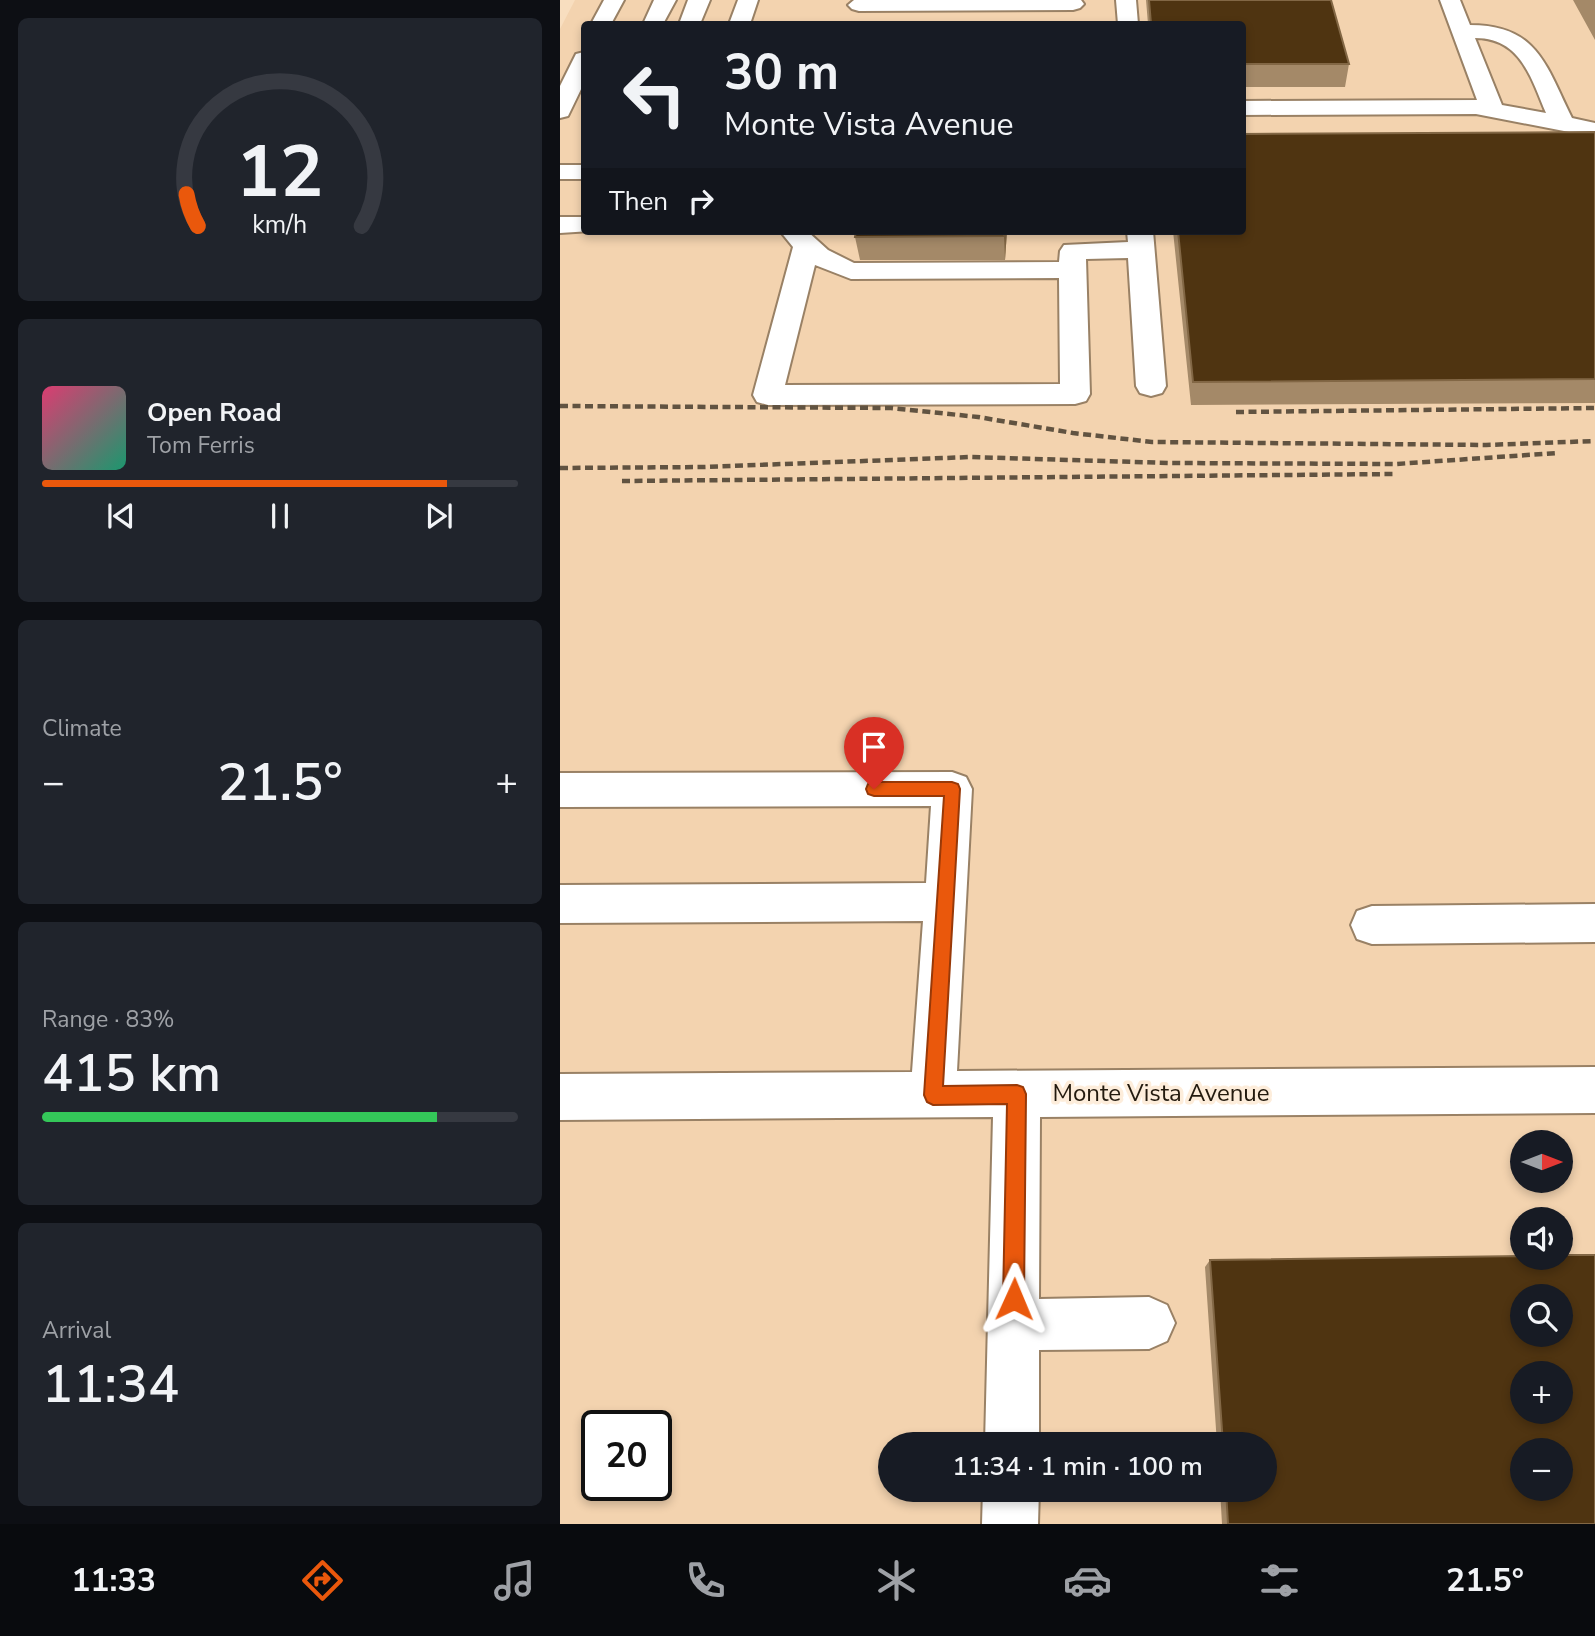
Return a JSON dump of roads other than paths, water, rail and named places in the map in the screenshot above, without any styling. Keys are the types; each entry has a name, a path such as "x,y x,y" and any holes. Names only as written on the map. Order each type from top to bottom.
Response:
{"street":[{"path":"603,21 614,0"},
{"path":"626,21 636,0"},
{"path":"654,21 665,0"},
{"path":"691,21 699,0"},
{"path":"741,21 748,0"},
{"path":"1126,0 1128,21"},
{"path":"1450,0 1492,110"},
{"path":"858,10 1031,14 1073,9"},
{"path":"1462,32 1502,34 1517,42 1531,57 1563,124"},
{"path":"574,110 581,75"},
{"path":"1246,108 1476,107 1595,130"},
{"path":"560,172 581,172"},
{"path":"560,225 581,225"},
{"path":"1073,251 1075,394 768,395 800,239 829,263 851,271 1073,251 1141,241 1151,386"},
{"path":"560,790 952,789 933,1095"},
{"path":"560,904 944,902"},
{"path":"1372,925 1595,923"},
{"name":"Monte Vista Avenue","path":"560,1097 1595,1090"},
{"path":"1012,1432 1017,1094"},
{"path":"1013,1325 1149,1323"},
{"path":"1010,1524 1011,1502"}],"railway":[{"path":"560,406 891,408 978,417 1073,433 1152,442 1486,445 1595,441"},
{"path":"1236,412 1595,408"},
{"path":"560,468 703,467 971,457 1170,463 1396,464 1557,453"},
{"path":"622,481 1394,474"}]}
